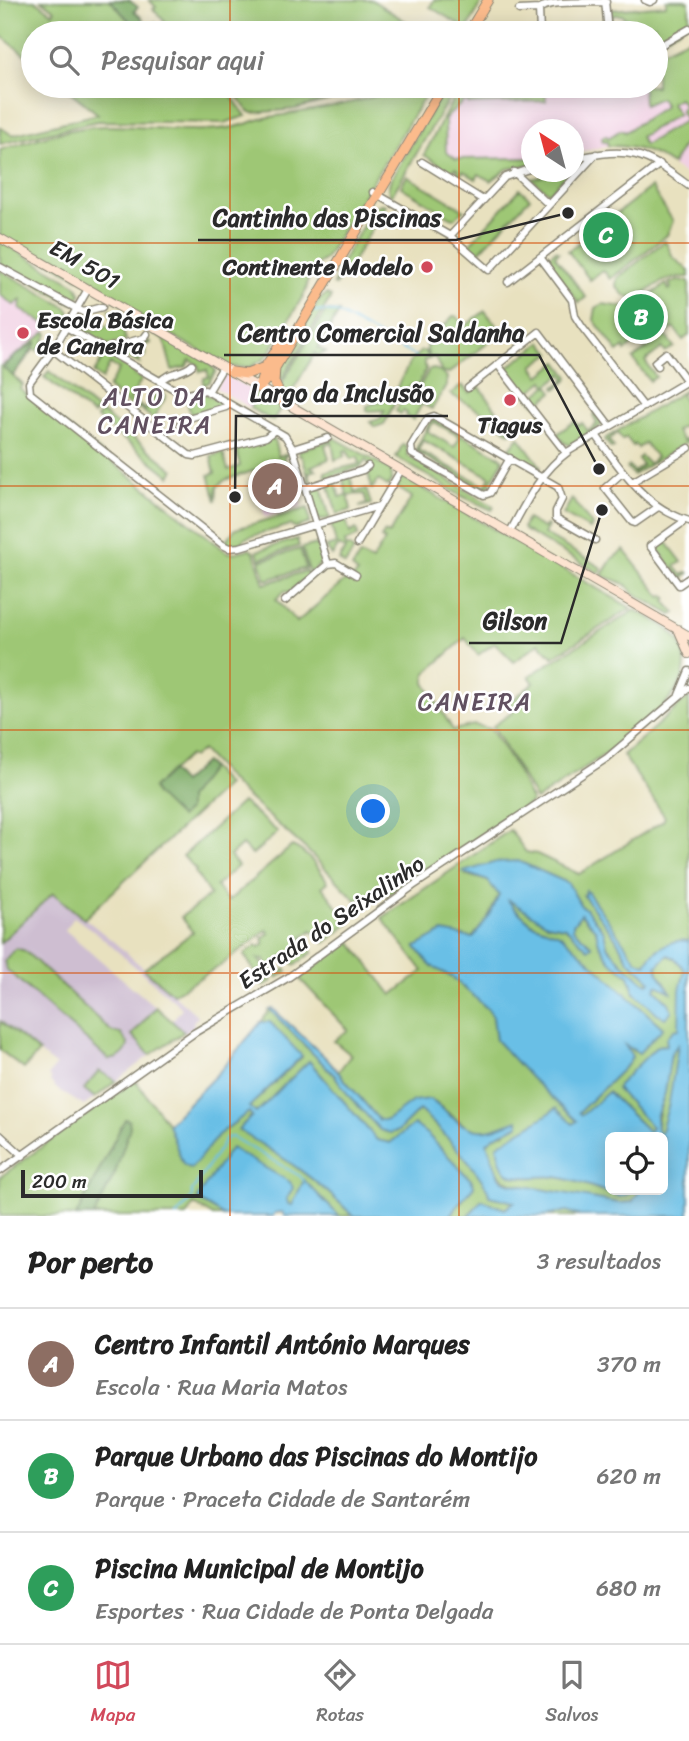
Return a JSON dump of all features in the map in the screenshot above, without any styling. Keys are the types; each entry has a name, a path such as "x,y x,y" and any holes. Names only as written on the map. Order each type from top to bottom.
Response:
{"main road":[{"path":"475,21 488,0"},
{"path":"482,21 494,0"},
{"path":"259,388 267,380 430,98"},
{"path":"259,388 265,367 435,98"},
{"name":"EM 501","path":"0,238 689,636"},
{"path":"277,363 274,382 284,403"},
{"path":"227,370 247,374 265,367"},
{"path":"678,629 689,654"}],"street":[{"path":"645,0 654,0"},
{"path":"519,10 539,9 557,2 606,1 607,21"},
{"path":"539,9 540,21"},
{"path":"668,41 689,29"},
{"path":"584,157 629,152 650,158 689,186"},
{"path":"375,193 450,236 489,270 596,154"},
{"path":"422,162 484,200"},
{"path":"508,282 660,164"},
{"path":"450,236 505,177 521,171"},
{"path":"514,173 550,205"},
{"path":"540,257 572,300 575,316 582,327 644,407"},
{"path":"0,267 83,312 102,307"},
{"path":"88,289 53,350 29,383 30,393 229,548 379,506"},
{"path":"66,327 179,392 188,394 205,390 288,438 328,564"},
{"path":"468,388 539,332 610,426"},
{"path":"109,352 111,347 144,338 146,334"},
{"path":"53,350 189,455 195,456 266,437 275,430"},
{"path":"510,532 542,477 566,453 688,381 666,353 655,362 658,366"},
{"path":"160,382 165,376 189,369 192,365"},
{"path":"498,365 566,453"},
{"path":"208,392 227,370"},
{"path":"180,424 182,420 226,407 228,404"},
{"path":"510,458 490,492 484,495 412,454 411,446 428,418 434,416 510,458 561,490 562,499 556,517 595,540"},
{"path":"596,435 623,472 658,507 686,520 650,546 679,585 689,578"},
{"path":"293,449 328,438"},
{"path":"632,482 689,448"},
{"path":"305,488 363,470 368,466"},
{"path":"357,544 401,470"},
{"path":"623,472 605,488 632,523 658,507"},
{"path":"285,601 328,564 336,564 356,575"},
{"path":"678,697 689,671"},
{"name":"Estrada do Seixalinho","path":"0,1171 194,1033 289,977 413,886 607,758 689,688"},
{"path":"0,1135 23,1156"}],"shaded area":[{"path":"668,54 689,68 689,178 652,152 635,147 605,146 584,151 584,119 521,119 521,166 500,171 474,171 429,143 453,98 668,98"},
{"name":"Escola Básica de Caneira","path":"0,288 56,321 37,342 0,367"},
{"path":"225,375 281,407 273,421 216,388"},
{"path":"288,463 301,506 265,517 254,474"},
{"path":"53,893 114,942 199,1017 194,1020 193,1027 150,1055 84,1106 57,1089 50,1081 48,1076 56,1066 0,1021 0,943","holes":["74,917 100,936 182,1008 172,1021 65,930"]}],"green space":[{"path":"0,0 35,0 53,13 55,10 41,0 110,0 129,21 21,21 21,52 0,35"},
{"path":"110,0 129,0 138,7 134,11 143,21 130,21"},
{"path":"149,0 372,0 405,21 164,21 153,9 156,7"},
{"path":"434,0 483,0 471,21 454,21 430,7"},
{"path":"666,0 689,2 689,20 668,35 668,21 634,21 624,18 623,15 614,15 611,18 611,10 666,5"},
{"path":"689,38 689,135 672,165 642,150 608,146 607,142 603,142 602,137 606,135 608,138 621,130 625,132 665,106 660,98 668,98 668,48","holes":["679,98 684,106 680,110 686,120 644,145 640,137 678,114 671,103"]},
{"path":"78,98 233,98 246,116 224,123 97,121 0,144 0,127 12,135 98,114"},
{"path":"238,98 338,98 295,109 253,113 248,111"},
{"path":"368,98 424,98 325,259 315,266 308,276 306,291 270,352 250,367 229,367 152,324 91,284 0,237 0,150 92,127 218,129"},
{"path":"439,98 449,98 391,197 388,189 390,181"},
{"path":"454,98 546,98 546,101 469,104 465,100 445,119 446,152 456,159 521,158 521,166 507,169 491,181 479,174 476,179 463,171 460,176 456,174 458,170 455,168 452,172 424,155"},
{"path":"644,98 660,98 644,105"},
{"path":"407,176 464,210 454,219 401,187"},
{"path":"536,182 559,182 549,193"},
{"path":"651,187 673,221 667,235 610,279 604,271 590,280 568,251"},
{"path":"520,189 530,198 478,253 469,245"},
{"path":"386,205 343,278 340,277 335,285 333,284 337,270 374,207"},
{"path":"0,241 76,285 81,294 75,303 70,303 0,264"},
{"path":"665,241 673,257 689,271 689,277 667,280 637,297 632,298 621,292 616,285 617,278"},
{"path":"556,250 559,252 555,256 586,297 579,303 546,258"},
{"path":"0,270 66,307 70,312 65,322 60,318 50,327 20,309 21,300 14,305 0,295"},
{"path":"689,281 689,335 683,340 674,328 665,334 658,325 625,351 624,347 618,352 594,320 596,308 603,304 623,307 637,305 666,284 669,290 669,283"},
{"path":"327,294 331,297 282,379 277,376 279,365 320,299"},
{"path":"109,309 118,314 126,340 105,346 72,326 76,317 87,315 88,319 80,321 82,328 90,328 91,331 113,324"},
{"path":"326,311 339,312 318,348 326,352 317,356 315,353 288,398 282,389 283,381"},
{"path":"485,311 502,332 449,373 442,373 435,357 430,358 427,345 453,316 465,326"},
{"path":"143,325 207,361 216,371 209,382 203,386 204,378 209,377 207,370 200,372 198,365 190,360 186,367 172,370 164,340 142,327"},
{"path":"46,332 48,334 38,351 34,349 13,376 23,385 20,389 227,552 249,549 254,552 264,584 306,571 308,576 289,593 285,591 276,599 297,622 347,579 341,572 353,578 358,573 352,568 360,555 372,561 385,540 381,538 385,532 389,534 412,497 396,487 403,477 631,608 553,657 539,643 514,662 495,643 478,655 465,638 426,673 425,683 453,730 474,725 491,729 516,769 532,802 396,891 356,900 307,850 236,787 202,750 192,757 189,755 153,788 188,810 188,798 211,768 227,785 84,919 53,893 0,943 0,367"},
{"path":"665,335 674,347 665,352 662,348 645,361 656,377 650,381 633,359"},
{"path":"150,341 151,343 144,345 146,356 139,358 140,364 117,352 119,348"},
{"path":"37,342 13,376 3,368 16,355"},
{"path":"542,342 551,353 533,366 540,376 558,362 569,377 556,389 555,387 566,379 562,374 548,385 553,392 537,405 530,399 547,386 544,381 527,394 507,368"},
{"path":"88,344 135,370 134,375 142,379 130,399 146,410 158,391 166,396 155,416 163,422 163,427 138,407 136,411 108,388 119,369 110,364 102,379 94,373 104,356 99,358 85,350"},
{"path":"421,351 425,351 429,359 424,360 426,369 418,385 406,388 384,424 375,427 370,422 380,419 385,410 367,411 367,406 392,397 410,362"},
{"path":"435,369 447,377 446,386 432,409 422,404 413,420 406,416 407,413 396,411 406,391 421,404 425,396 420,386 429,370"},
{"path":"49,371 97,410 93,415 44,377"},
{"path":"462,385 469,393 479,386 512,432 450,394"},
{"path":"689,388 681,395 687,404 689,403 689,434 684,426 676,431 683,441 689,441 633,475 627,468 629,466 634,472 643,465 638,459 641,456 649,464 656,457 645,443 638,448 626,437 623,440 617,433 609,440 614,447 611,448 606,438"},
{"path":"251,390 281,407 273,421 250,408 252,404 249,402 254,395"},
{"path":"203,392 220,402 217,407 191,415 186,398"},
{"path":"101,412 174,470 170,476 97,418"},
{"path":"596,413 602,421 601,426 570,445 564,443 557,434 575,421 578,426 582,423 588,431 597,424 593,415"},
{"path":"434,419 502,458 503,461 487,489 480,488 415,451","holes":["434,422 460,437 454,447 427,431","423,440 490,477 485,486 418,450"]},
{"path":"519,437 541,467 540,468 507,452"},
{"path":"335,438 391,470 392,479 388,486 378,480 372,489 370,488 368,473 372,468 366,460 361,467 326,478 325,472 360,464 358,457 351,459 347,450 344,451 345,456 335,460 332,442 325,445 329,459 310,467 316,470 309,472 310,482 298,451"},
{"path":"274,439 278,456 290,453 284,457 284,461 225,480 217,487 216,501 209,475 215,473 211,456 223,453 228,470 240,466 236,449"},
{"path":"403,444 408,456 488,503 494,507 492,510 460,495 396,457"},
{"path":"350,477 355,492 366,489 371,504 359,507 367,504 364,494 348,495 351,510 337,514 328,483 335,481 340,497 347,495 343,479"},
{"path":"321,486 330,518 321,520 316,518 312,494 308,491"},
{"path":"572,499 592,525 590,529 563,514"},
{"path":"308,508 310,523 296,528 290,525 245,538 242,543 233,546 225,542 235,529"},
{"path":"527,519 543,528 548,526 544,534 602,568 599,573 524,530"},
{"path":"346,520 350,533 356,529 358,536 345,542 346,547 354,550 345,565 339,560 345,549 338,546 332,556 326,547 336,544 331,524"},
{"path":"297,539 299,546 259,559 257,551"},
{"path":"665,540 682,562 675,566 682,575 689,572 684,578 680,578 656,547"},
{"path":"317,544 322,562 310,574 302,548"},
{"path":"300,549 306,568 266,580 260,561"},
{"path":"624,550 658,593 667,598 665,601 675,613 672,615 632,592 623,583 602,575 612,559"},
{"path":"635,610 665,627 679,641 685,661 681,682 671,697 637,730 536,800 493,726 513,712 509,700 534,683 529,676"},
{"path":"689,697 689,941 670,944 659,950 646,964 637,961 630,955 593,899 584,896 615,937 629,961 651,981 648,984 622,963 607,946 604,932 581,906 568,883 518,861 467,875 488,881 499,895 486,921 472,938 443,932 416,947 430,965 453,978 487,1008 493,1017 496,1040 577,1121 573,1124 555,1108 540,1122 497,1146 505,1170 515,1176 564,1178 605,1192 605,1195 620,1197 668,1195 668,1132 659,1132 657,1125 674,1047 667,1042 667,1045 657,1046 635,1070 631,1103 653,1128 649,1132 608,1092 582,1116 579,1112 629,1063 632,1056 624,1044 635,1052 663,1028 564,938 532,924 506,897 547,924 565,927 588,948 591,945 573,929 580,914 596,930 599,943 611,962 629,975 634,992 658,1014 671,1011 669,1003 655,989 657,985 668,987 658,973 657,966 667,955 675,958 685,970 689,1216 543,1216 556,1214 561,1193 522,1186 503,1178 490,1159 487,1143 506,1132 467,1127 430,1099 400,1111 387,1120 379,1120 338,1072 351,1055 334,1041 348,1030 299,978 350,941 392,995 423,971 382,918 510,830 526,852 537,854 579,874 663,821 665,817 623,755"},
{"path":"205,762 211,768 188,798 188,810 180,818 156,795 153,788 171,771 182,783"},
{"path":"242,802 278,832 252,855 242,845 230,856 238,866 216,886 228,901 292,846 307,856 321,872 328,882 322,887 350,923 325,943 312,930 302,938 313,952 295,965 286,955 272,966 278,974 285,969 287,972 277,978 264,960 258,959 266,967 258,973 263,982 270,977 272,981 263,986 244,954 257,945 259,947 264,944 263,938 269,933 267,930 220,966 173,994 144,969 193,932 181,917 210,895 196,870 183,856"},
{"path":"16,948 25,951 111,1031 121,1034 128,1047 121,1056 108,1059 7,970 4,961"},
{"path":"156,1007 184,1032 150,1055 132,1035"},
{"path":"270,1010 335,1076 380,1130 405,1124 419,1110 471,1164 487,1188 489,1196 514,1202 506,1209 482,1200 468,1216 449,1216 474,1186 472,1181 428,1135 414,1125 390,1143 377,1140 309,1061 256,1113 249,1107 302,1057 270,1022 261,1022"},
{"path":"0,1021 39,1052 24,1069 0,1050"},
{"path":"99,1071 116,1081 95,1098 84,1089"},
{"path":"135,1080 168,1124 183,1164 191,1168 218,1135 249,1112 252,1115 238,1130 298,1169 327,1191 353,1216 339,1216 304,1181 292,1206 287,1199 198,1200 224,1216 213,1216 194,1204 186,1216 0,1216 0,1177"},
{"path":"125,1119 129,1120 130,1127 115,1173 94,1216 76,1216"}],"water":[{"path":"518,861 568,883 581,906 604,932 607,946 644,982 651,981 629,961 615,937 584,896 586,890 637,961 646,964 653,954 664,946 676,941 689,941 689,1216 580,1216 567,1211 543,1216 468,1216 482,1200 505,1209 514,1202 489,1196 487,1188 471,1165 419,1110 398,1131 390,1133 380,1130 335,1076 270,1010 273,1009 327,1059 379,1120 387,1120 413,1101 430,1099 456,1120 479,1130 518,1120 519,1125 495,1136 487,1143 499,1177 508,1183 619,1203 632,1202 637,1195 668,1195 668,1132 661,1132 669,1103 678,1045 671,1053 665,1093 656,1117 658,1132 649,1132 605,1132 605,1192 564,1178 515,1176 503,1167 497,1146 556,1108 573,1124 577,1121 531,1078 496,1040 493,1017 488,1009 453,978 430,965 416,947 443,932 473,938 491,913 499,895 488,881 463,872 496,862","holes":["507,899 547,924 565,927 588,949 592,946 573,929 573,924 581,914 596,930 599,943 611,962 629,975 634,992 665,1018 672,1011 669,1003 655,989 657,985 671,992 658,973 657,966 668,955 675,958 685,970 680,990 679,1029 666,1038 667,1045 657,1046 617,1089 652,1127 649,1132 608,1092 582,1115 579,1112 629,1063 632,1057 625,1045 639,1053 663,1028 560,934 532,924"]},
{"path":"261,1022 270,1022 302,1056 249,1107 256,1113 309,1061 377,1140 390,1143 414,1124 472,1181 474,1186 449,1216 353,1216 327,1191 298,1169 238,1130 252,1116 249,1112 218,1135 191,1169 183,1164 168,1124 220,1071"},
{"path":"231,1148 290,1182 293,1188 287,1199 288,1204 292,1205 304,1180 339,1216 285,1216 282,1212 273,1216 224,1216 198,1200 198,1196"}],"waterway":[{"path":"313,311 336,312 415,356"},
{"path":"176,1216 192,1198 192,1191 226,1138 232,1137 300,1176 304,1181"}],"place":[{"name":"Cantinho das Piscinas","path":"568,213"},
{"name":"Piscina Municipal de Montijo","path":"606,235"},
{"name":"Continente Modelo","path":"427,267"},
{"name":"Parque Urbano das Piscinas do Montijo","path":"641,317"},
{"name":"Escola Básica de Caneira","path":"23,333"},
{"name":"Tiagus","path":"510,400"},
{"name":"Centro Comercial Saldanha","path":"599,469"},
{"name":"Centro Infantil António Marques","path":"275,486"},
{"name":"Largo da Inclusão","path":"235,497"},
{"name":"Gilson","path":"602,510"}],"district":[{"name":"ALTO DA CANEIRA","path":"155,411"},
{"name":"CANEIRA","path":"475,702"}]}
